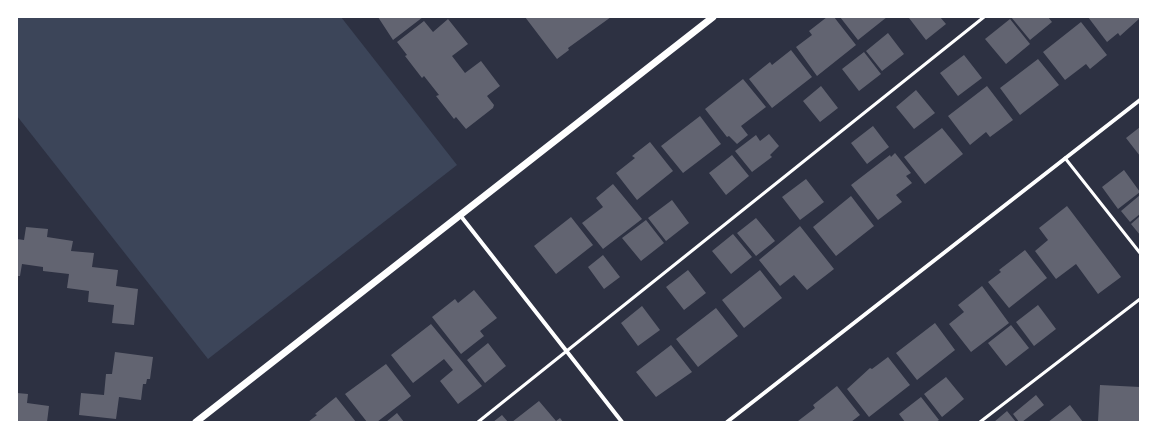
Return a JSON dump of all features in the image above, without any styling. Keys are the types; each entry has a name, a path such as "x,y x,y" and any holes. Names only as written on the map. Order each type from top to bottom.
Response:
{"street":[{"path":"196,422 713,17"},
{"path":"726,422 1140,100"},
{"path":"460,215 622,422"}],"lane":[{"path":"478,422 984,17"},
{"path":"1065,158 1140,253"},
{"path":"980,422 1140,299"}],"shaded area":[{"path":"17,17 341,17 457,165 208,359 17,116"}],"building":[{"path":"378,17 423,17 393,40"},
{"path":"525,17 611,17 568,48 569,50 557,59"},
{"path":"827,17 834,17 856,45 817,76 796,47 812,35 809,31"},
{"path":"840,17 887,17 858,40"},
{"path":"940,17 946,24 926,40 909,18"},
{"path":"1011,17 1048,17 1052,22 1030,40"},
{"path":"1088,17 1140,18 1120,36 1118,33 1107,42"},
{"path":"448,19 468,44 452,56 465,73 481,61 500,86 487,96 494,105 493,108 466,129 456,117 454,119 436,96 439,95 424,76 422,78 405,56 407,55 397,42 424,21 433,32"},
{"path":"1010,19 1030,44 1006,64 985,39"},
{"path":"1081,22 1107,55 1090,69 1086,64 1065,80 1043,52"},
{"path":"888,33 904,54 882,71 866,51"},
{"path":"791,50 812,77 772,108 749,79 770,62 772,65"},
{"path":"864,52 881,74 859,91 842,69"},
{"path":"964,55 982,78 958,96 940,73"},
{"path":"1038,59 1059,85 1020,115 1000,88"},
{"path":"743,79 766,107 741,126 748,135 737,144 729,136 727,137 705,109"},
{"path":"821,86 838,108 820,122 803,101"},
{"path":"987,86 1013,120 990,137 986,132 970,145 948,116"},
{"path":"916,90 935,113 914,129 896,107"},
{"path":"700,116 721,144 683,173 661,146"},
{"path":"873,126 889,147 867,164 851,143"},
{"path":"1140,127 1140,156 1126,138"},
{"path":"942,128 963,154 925,184 904,157"},
{"path":"769,134 779,146 770,155 772,157 752,172 735,151 756,135 760,141"},
{"path":"650,142 673,171 637,200 616,173 635,158 632,156"},
{"path":"895,153 911,173 906,176 912,183 896,195 902,202 878,220 851,185 890,155 891,157"},
{"path":"732,155 749,176 726,195 709,173"},
{"path":"1124,170 1140,192 1118,209 1102,187"},
{"path":"806,179 824,202 800,220 782,197"},
{"path":"613,184 642,219 603,249 582,223 603,207 596,198"},
{"path":"1140,195 1140,214 1130,222 1121,211"},
{"path":"851,196 874,226 836,256 813,227"},
{"path":"672,200 689,223 666,241 648,218"},
{"path":"1067,206 1121,277 1098,294 1076,264 1056,279 1035,251 1048,240 1039,228"},
{"path":"1140,216 1140,235 1131,224"},
{"path":"571,217 593,245 556,274 534,246"},
{"path":"756,218 775,241 756,256 737,233"},
{"path":"646,220 664,243 641,261 622,238"},
{"path":"800,226 834,269 807,290 794,275 780,286 759,260"},
{"path":"26,227 48,229 47,237 73,241 71,251 94,253 92,267 118,270 116,286 138,289 134,325 112,323 114,305 88,302 89,291 67,288 69,274 43,271 43,267 22,264 20,276 17,276 17,239 24,240"},
{"path":"733,234 752,257 731,274 712,251"},
{"path":"1025,250 1047,278 1009,308 988,282 1001,272 999,270"},
{"path":"603,255 620,277 604,289 588,267"},
{"path":"688,270 706,293 684,310 666,287"},
{"path":"760,270 782,298 744,328 722,300"},
{"path":"982,286 1009,323 971,352 949,324 964,312 958,305"},
{"path":"474,290 497,318 480,331 484,336 461,354 432,317 455,299 458,303"},
{"path":"1038,305 1056,329 1034,346 1016,322"},
{"path":"642,306 660,330 638,346 621,323"},
{"path":"716,308 738,336 698,367 676,339"},
{"path":"935,323 955,350 917,380 896,353"},
{"path":"431,324 482,386 458,404 440,381 453,370 444,359 413,383 391,355"},
{"path":"1011,325 1029,348 1006,366 988,343"},
{"path":"488,343 506,366 485,383 467,360"},
{"path":"671,345 692,372 656,397 636,372"},
{"path":"115,352 153,357 150,379 147,379 146,384 143,384 141,400 119,397 116,419 79,415 81,393 104,395 106,374 112,374"},
{"path":"888,357 910,385 869,417 847,389 870,368 872,369"},
{"path":"386,364 411,396 377,422 367,422 345,394"},
{"path":"946,377 964,399 942,417 924,394"},
{"path":"1100,385 1140,387 1140,422 1098,422"},
{"path":"837,386 860,415 851,422 798,421 815,408 813,405"},
{"path":"17,393 28,394 27,403 49,406 47,422 17,422"},
{"path":"1036,395 1044,405 1022,422 1019,422 1013,414"},
{"path":"336,397 356,422 308,422 317,415 315,414"},
{"path":"921,397 939,420 936,422 905,422 899,414"},
{"path":"539,401 556,421 560,418 563,422 512,422"},
{"path":"1070,405 1083,422 1048,422 1052,419"},
{"path":"1007,411 1016,422 994,422"},
{"path":"397,413 404,422 386,422"},
{"path":"502,415 508,422 493,422"}]}
